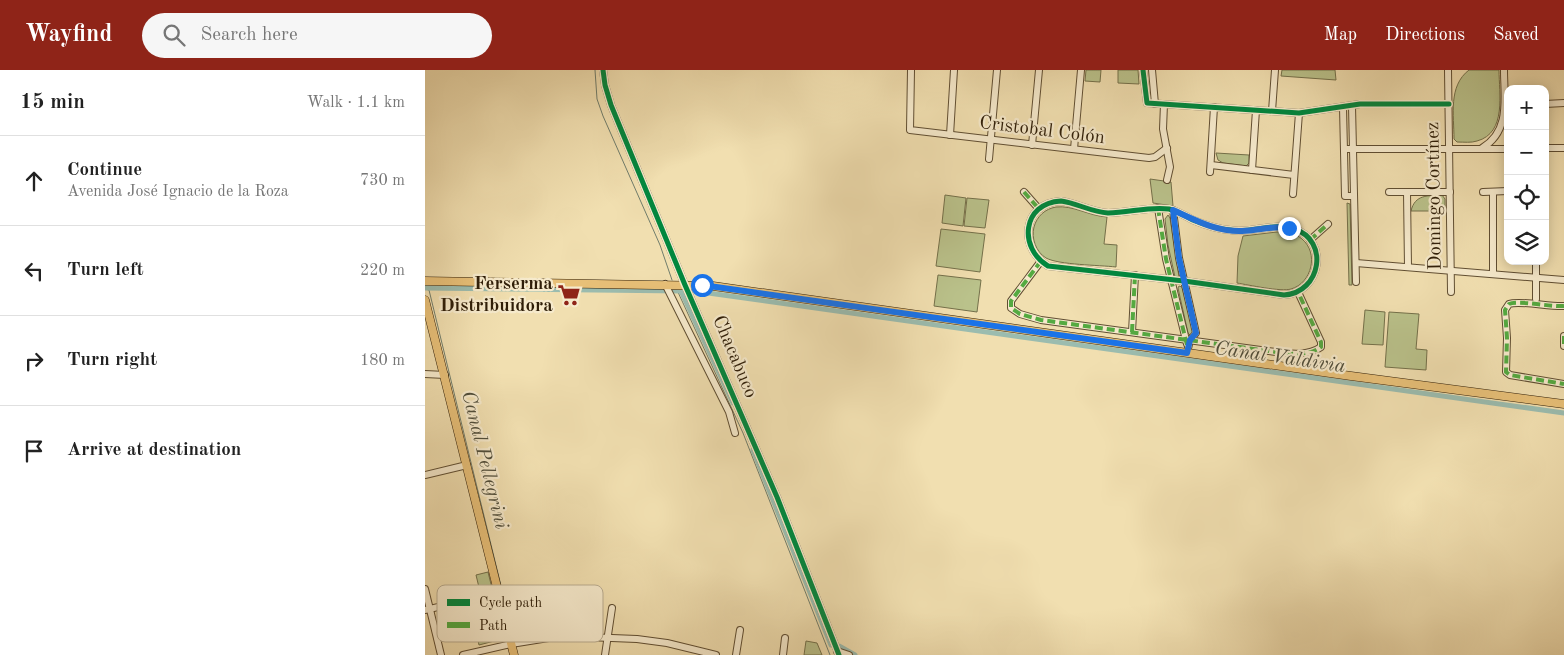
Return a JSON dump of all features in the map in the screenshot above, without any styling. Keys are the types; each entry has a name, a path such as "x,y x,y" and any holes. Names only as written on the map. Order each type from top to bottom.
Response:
{"main road":[{"path":"425,281 667,288 685,285 719,287 1187,350 1564,404"},
{"path":"425,300 429,328 445,375 496,585"},
{"path":"511,644 514,655"}],"street":[{"name":"Chacabuco","path":"603,70 605,86 611,105 685,285 774,489 838,653"},
{"name":"Cristobal Colón","path":"911,70 910,130 1152,158 1167,148"},
{"path":"950,135 954,70"},
{"path":"989,159 997,70"},
{"path":"1032,145 1039,70"},
{"path":"1074,150 1081,70"},
{"path":"1143,70 1147,103 1155,104 1299,113 1360,104 1449,104"},
{"path":"1152,70 1155,104"},
{"path":"1272,111 1275,70"},
{"name":"Domingo Cortínez","path":"1448,70 1451,292"},
{"path":"1504,70 1505,85"},
{"path":"1164,104 1163,129 1170,167 1167,180"},
{"path":"1549,104 1564,104"},
{"path":"1352,106 1356,282"},
{"path":"1214,107 1210,169 1252,170 1294,175"},
{"path":"1343,107 1345,196 1353,196"},
{"path":"1252,170 1256,110"},
{"path":"1293,194 1299,113"},
{"path":"1481,149 1493,140 1501,128 1504,119"},
{"path":"1549,148 1564,148"},
{"path":"1344,149 1504,149"},
{"path":"1483,192 1504,191"},
{"path":"1024,192 1039,209"},
{"path":"1389,192 1449,192"},
{"path":"1407,192 1408,267"},
{"path":"1493,192 1493,274"},
{"path":"1061,201 1101,212 1158,208 1173,210 1215,227 1237,231 1275,227 1289,228 1302,232 1311,240 1316,250 1316,272 1309,284 1298,292 1289,295 1279,295 1135,275 1055,268 1041,261 1033,251 1028,236 1029,223 1039,209 1050,202 1061,201"},
{"path":"1158,208 1166,259 1188,340 1187,350"},
{"path":"1173,210 1177,249 1196,333 1188,340"},
{"path":"1311,240 1328,224"},
{"path":"1041,261 1011,301 1014,311 1041,320 1284,353 1302,353 1321,347 1321,342 1298,292"},
{"path":"1356,263 1564,280"},
{"path":"1536,265 1536,299"},
{"path":"1132,332 1135,275"},
{"path":"667,288 729,412 735,433"},
{"path":"1564,307 1515,302 1509,304 1505,310 1507,338 1506,372 1510,375 1564,384"},
{"path":"1564,336 1564,346"},
{"path":"425,374 445,375"},
{"path":"425,475 467,465"},
{"path":"425,589 427,610 441,655"},
{"path":"605,655 612,608"},
{"path":"736,655 739,630"},
{"path":"603,637 637,639 688,652 716,655"},
{"path":"783,655 785,638"},
{"path":"463,655 524,642"},
{"path":"838,653 849,655"}],"green space":[{"path":"1086,70 1101,70 1100,82 1085,81"},
{"path":"1118,70 1138,70 1139,84 1118,83"},
{"path":"1282,70 1335,70 1336,80 1281,76"},
{"path":"1469,70 1499,70 1499,111 1493,130 1487,137 1475,142 1457,142 1454,139 1453,111 1455,93 1462,77"},
{"path":"1216,153 1249,155 1249,163 1246,166 1223,163 1218,160"},
{"path":"1150,179 1171,182 1173,206 1153,203"},
{"path":"945,195 966,198 963,226 942,223"},
{"path":"1442,195 1445,199 1445,211 1411,211 1413,205 1419,199 1427,196"},
{"path":"967,198 989,200 985,228 964,226"},
{"path":"1347,203 1350,204 1352,285 1349,285"},
{"path":"1056,207 1069,208 1107,217 1104,244 1117,245 1116,267 1060,262 1046,258 1039,252 1033,236 1034,227 1042,214 1048,209"},
{"path":"1168,215 1179,277 1175,277 1168,245 1165,219"},
{"path":"941,229 985,234 980,272 936,266"},
{"path":"1277,232 1296,235 1307,245 1312,259 1311,267 1304,281 1298,286 1286,290 1237,283 1238,256 1243,236"},
{"path":"938,275 981,280 977,312 934,306"},
{"path":"1179,286 1182,287 1193,332 1191,336 1188,333"},
{"path":"1365,310 1385,312 1383,345 1362,344"},
{"path":"1389,312 1419,314 1416,349 1427,350 1426,370 1385,367"},
{"path":"488,572 491,585 478,585 476,575"},
{"path":"806,641 817,643 822,655 804,655"},
{"path":"478,642 490,642 479,645"}],"waterway":[{"path":"595,70 597,99 603,116 660,245 672,280"},
{"name":"Canal Valdivia","path":"425,288 682,291"},
{"name":"Canal Pellegrini","path":"425,289 429,290 501,585"},
{"path":"677,290 743,433 830,655"},
{"path":"681,291 733,403"},
{"name":"Canal Valdivia","path":"694,291 1564,413"},
{"path":"753,450 831,645"},
{"path":"839,646 855,655"}],"marked path":[{"path":"1024,192 1039,209"},
{"path":"1158,208 1166,259 1187,345"},
{"path":"1173,210 1179,258 1196,333 1190,340 1187,353"},
{"path":"1310,240 1328,224"},
{"path":"1041,261 1011,301 1011,308 1020,314 1041,320 1281,353 1305,353 1321,347 1321,342 1298,292"},
{"path":"1132,332 1135,275"},
{"path":"1564,306 1514,303 1509,304 1505,310 1507,338 1506,372 1510,375 1564,384"},
{"path":"1564,336 1564,346"}],"cycle path":[{"path":"603,70 611,105 685,285 777,497 839,655"},
{"path":"1143,70 1147,103 1299,113 1360,104 1449,104"},
{"path":"1061,201 1108,213 1154,208 1169,209 1202,224 1238,231 1270,227 1294,229 1305,235 1313,244 1316,254 1313,276 1297,292 1284,295 1184,281 1048,266 1038,258 1032,249 1029,228 1032,218 1038,209 1061,201"}],"place":[{"name":"Ferserma Distribuidora","path":"569,295"}],"route":[{"path":"702,285 1187,353 1190,340 1196,333 1179,258 1173,210 1207,225 1231,231 1275,227 1289,228"}]}
